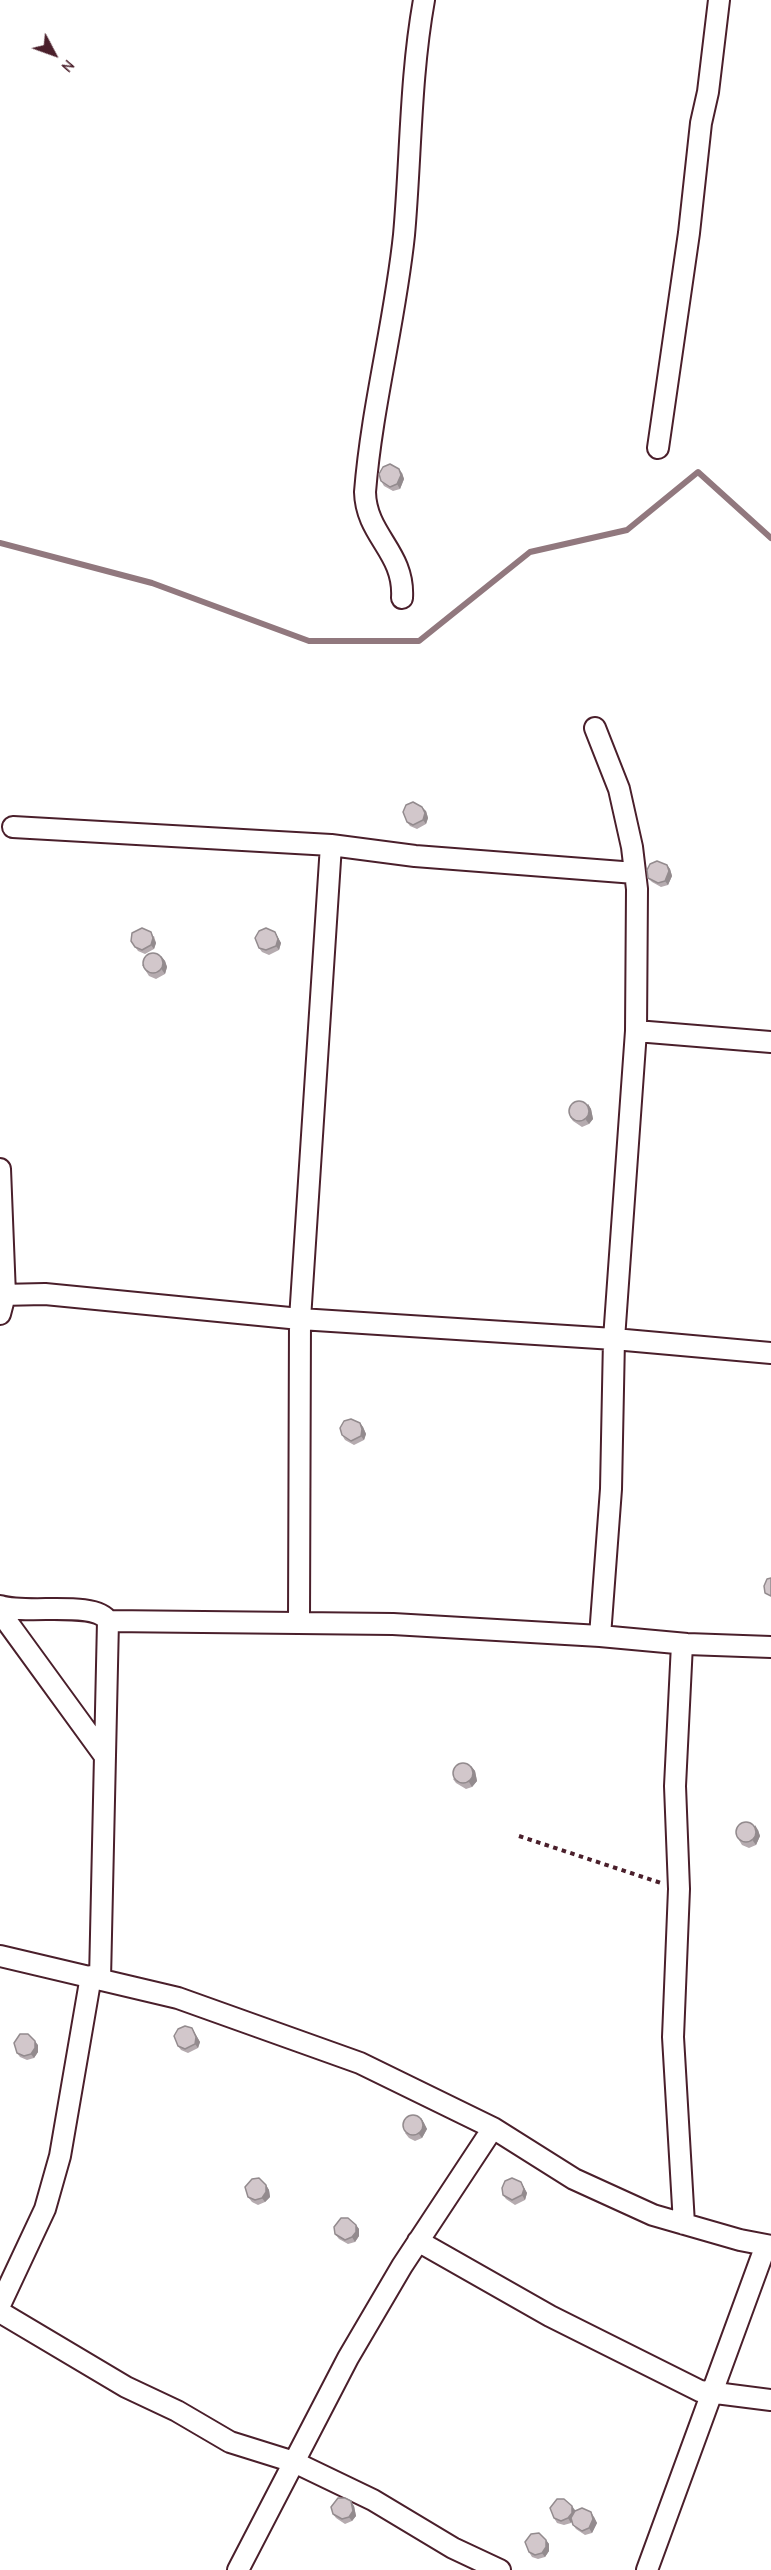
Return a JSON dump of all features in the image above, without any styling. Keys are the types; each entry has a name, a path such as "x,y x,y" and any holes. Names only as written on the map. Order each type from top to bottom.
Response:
{"street":[{"path":"402,598 403,581 399,566 369,518 365,507 365,492 377,399 393,315 404,237 413,80 424,0"},
{"path":"658,448 719,0"},
{"path":"595,728 620,789 637,889 636,1032 614,1339 611,1488 600,1636"},
{"path":"13,827 331,845 415,856 635,873"},
{"path":"298,1621 300,1319 331,845"},
{"path":"636,1032 771,1042"},
{"path":"0,1169 2,1301 45,1294 300,1319 614,1339 771,1353"},
{"path":"0,1606 28,1611 92,1610 102,1614 108,1621 96,1977 60,2156 45,2209 0,2305"},
{"path":"0,1612 104,1755"},
{"path":"108,1621 298,1621 393,1624 600,1636 682,1644 771,1647"},
{"path":"682,1644 675,1786 679,1889 673,2037 684,2224"},
{"path":"0,1956 177,1998 360,2063 493,2128 574,2179 653,2215 769,2245 710,2393 647,2570"},
{"path":"238,2570 348,2358 418,2241 493,2128"},
{"path":"418,2241 550,2316 700,2391 771,2400"},
{"path":"0,2312 126,2387 177,2411 230,2442 294,2462 373,2500 453,2548 500,2570"}],"path":[{"path":"519,1836 679,1889"}],"building":[{"path":"390,464 399,469 401,475 397,484 390,487 381,481 379,474 383,467"},
{"path":"413,802 422,807 425,813 423,820 413,825 407,822 403,812 406,805"},
{"path":"657,861 667,865 669,871 665,881 658,883 648,878 647,870 650,864"},
{"path":"142,928 151,932 153,938 151,945 142,950 135,947 131,941 132,933"},
{"path":"266,928 275,932 278,939 276,946 266,950 259,948 255,938 259,931"},
{"path":"149,953 157,953 163,959 163,967 157,973 149,973 143,967 143,959"},
{"path":"575,1101 583,1101 589,1107 589,1115 583,1121 575,1121 569,1115 569,1107"},
{"path":"351,1419 360,1423 362,1429 361,1436 351,1441 342,1435 340,1428 344,1421"},
{"path":"771,1578 771,1596 765,1593 764,1586 767,1579"},
{"path":"459,1763 467,1763 473,1769 473,1777 467,1783 459,1783 453,1777 453,1769"},
{"path":"742,1822 750,1822 756,1828 756,1836 750,1842 742,1842 736,1836 736,1828"},
{"path":"185,2026 192,2028 196,2037 195,2044 185,2049 178,2046 174,2036 178,2029"},
{"path":"20,2034 28,2034 35,2041 35,2048 31,2054 24,2056 17,2053 14,2043"},
{"path":"409,2115 417,2115 423,2121 423,2129 417,2135 409,2135 403,2129 403,2121"},
{"path":"259,2178 266,2185 266,2192 262,2198 255,2200 248,2197 245,2187 252,2179"},
{"path":"512,2178 521,2182 524,2189 522,2195 512,2200 503,2195 502,2188 505,2181"},
{"path":"341,2218 348,2218 356,2225 356,2232 345,2240 335,2234 334,2227"},
{"path":"338,2498 351,2501 353,2511 349,2517 342,2519 333,2514 331,2507"},
{"path":"557,2499 564,2499 572,2506 572,2513 561,2521 554,2518 550,2508"},
{"path":"582,2508 591,2512 593,2519 589,2528 582,2531 573,2525 571,2518 575,2511"},
{"path":"539,2533 546,2540 546,2547 542,2553 535,2555 529,2552 525,2542 531,2534"}],"waterway":[{"path":"0,543 152,583 309,641 419,641 530,552 627,530 698,472 771,538"}]}
